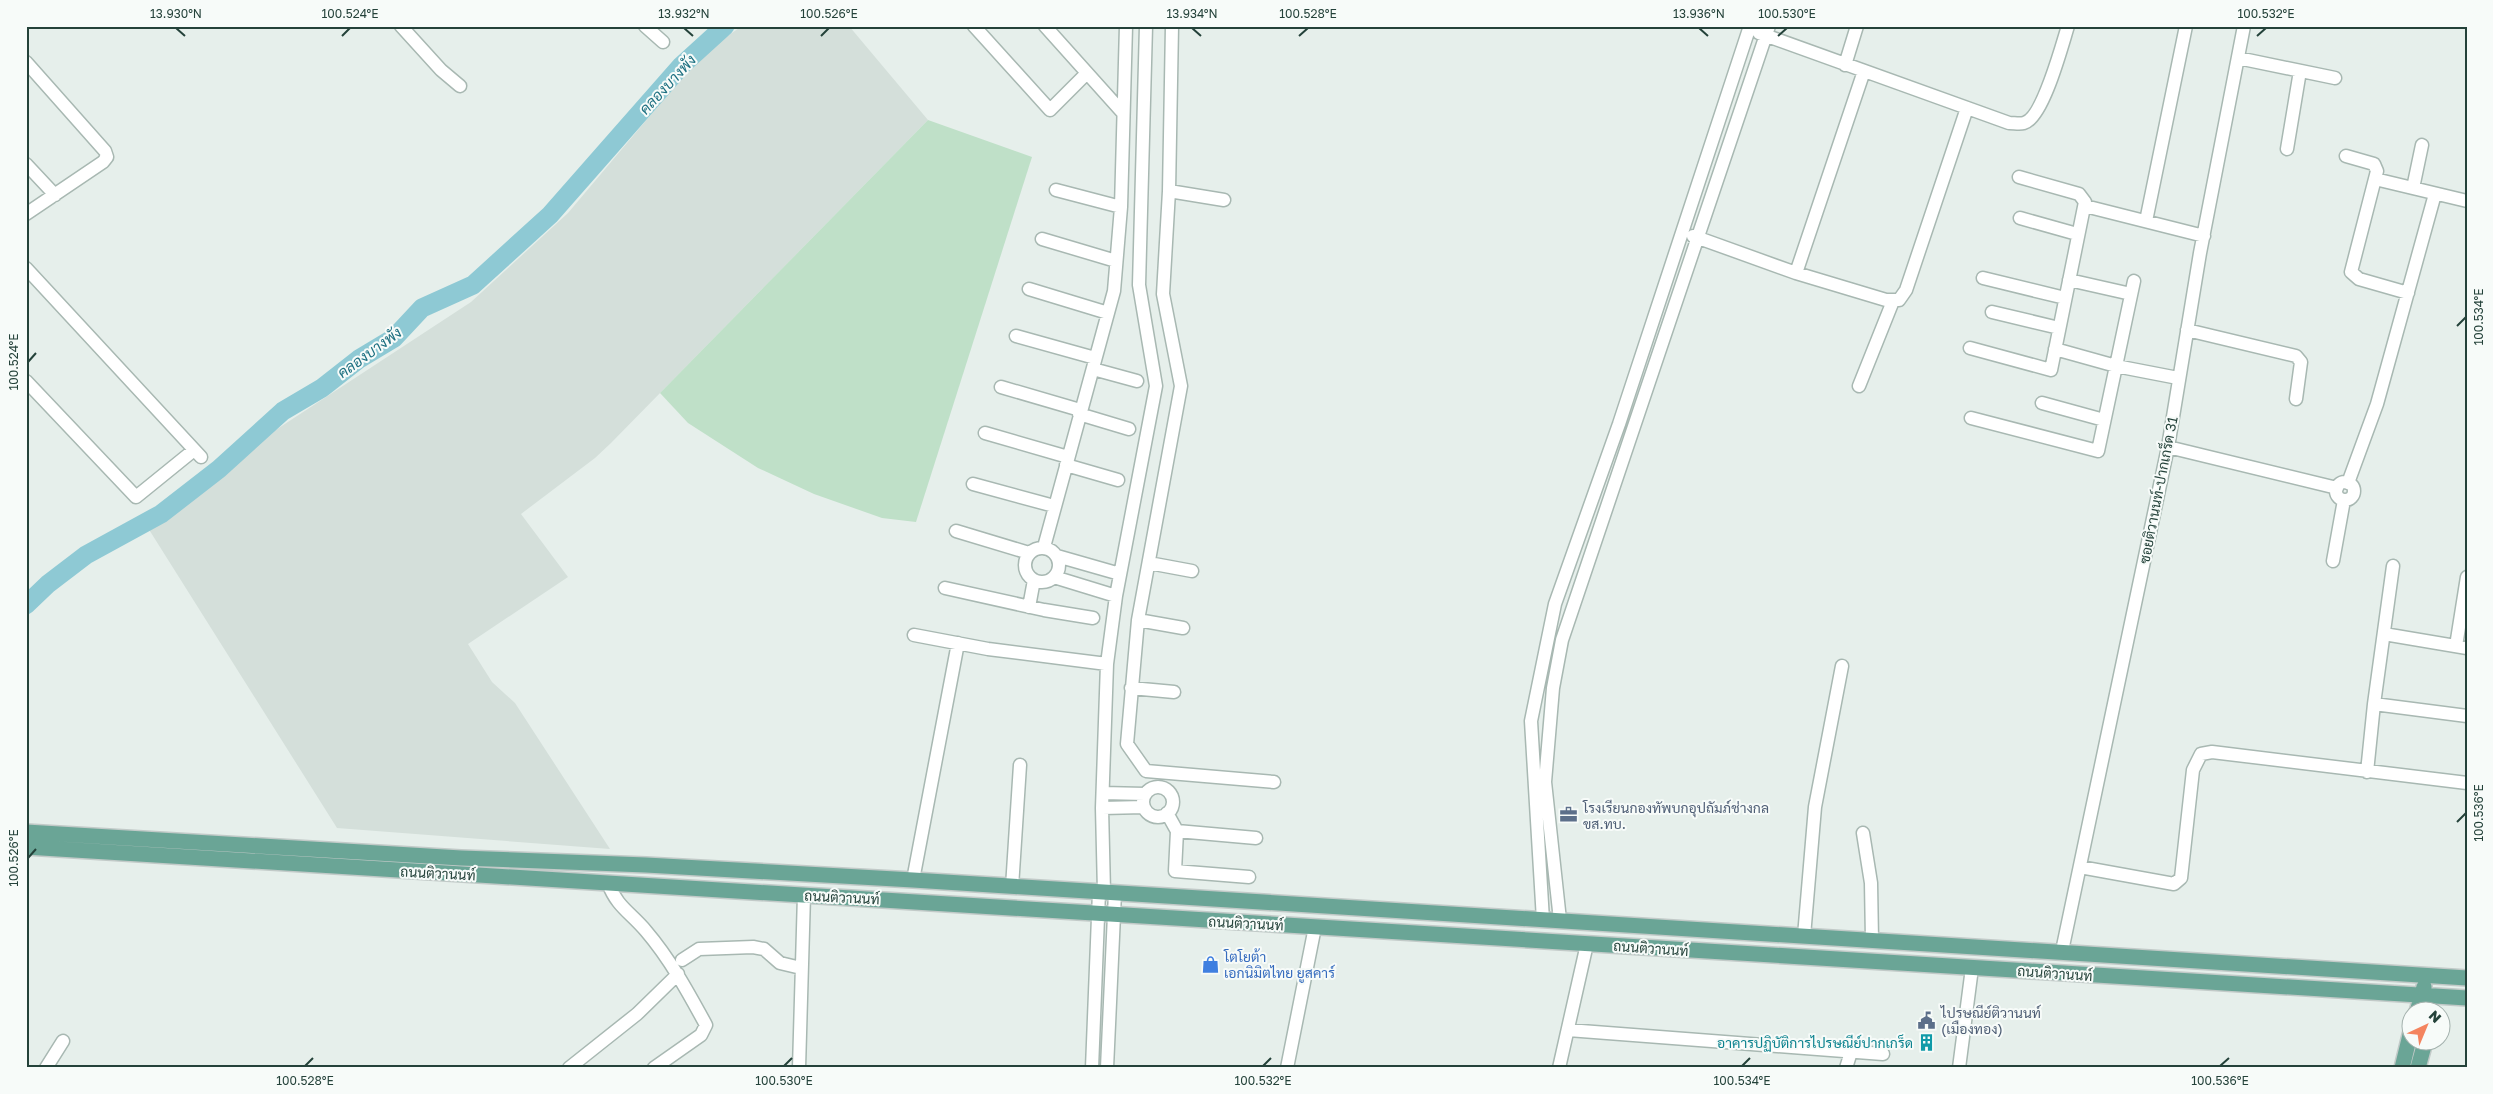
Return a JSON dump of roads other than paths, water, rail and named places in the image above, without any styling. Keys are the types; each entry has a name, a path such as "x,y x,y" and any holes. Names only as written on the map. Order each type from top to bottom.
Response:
{"main road":[{"name":"ถนนติวานนท์","path":"26,832 452,858 646,865 913,880 2467,978"},
{"name":"ถนนติวานนท์","path":"26,847 2467,998"},
{"path":"450,873 452,858"},
{"path":"1562,920 1563,942"},
{"path":"2060,974 2062,951"},
{"path":"2419,1002 2421,995 2436,975"},
{"path":"2436,975 2436,1002"},
{"path":"2402,1068 2406,1052"},
{"path":"2418,1068 2422,1052"}],"street":[{"path":"401,26 441,70 460,86"},
{"path":"645,26 663,42"},
{"path":"974,26 1050,110 1087,73"},
{"path":"1044,26 1122,113"},
{"path":"1044,548 1114,291 1121,207 1122,113 1126,31 1116,26"},
{"path":"1106,1068 1108,1036 1106,892 1102,808 1107,664 1116,596 1156,386 1139,285 1146,26"},
{"path":"1102,808 1144,808 1154,816 1167,814 1172,806 1172,797 1166,790 1157,787 1127,744 1138,620 1181,386 1163,294 1169,191 1172,26"},
{"path":"1845,65 1857,26"},
{"path":"1543,920 1531,721 1555,604 1683,233 1750,27 1767,31 1845,65 2009,123 2025,123 2036,115 2042,102 2068,26"},
{"path":"2146,221 2186,26"},
{"name":"ซอยติวานนท์-ปากเกร็ด 31","path":"2062,951 2168,447 2178,378 2244,26"},
{"path":"1562,920 1545,782 1553,688 1562,640 1699,238 1767,31"},
{"path":"2238,58 2336,78"},
{"path":"26,62 105,151 107,157 103,162 26,214"},
{"path":"1796,273 1864,71"},
{"path":"2287,149 2300,71"},
{"path":"1683,233 1796,273 1893,301 1899,300 1906,290 1967,108"},
{"path":"2413,188 2422,145"},
{"path":"2346,156 2374,164 2377,171 2351,272 2359,279 2408,294"},
{"path":"1708,157 1724,161"},
{"path":"26,164 55,195"},
{"path":"1970,348 2050,370 2077,234 2085,206 2084,199 2079,194 2019,177"},
{"path":"2375,179 2467,201"},
{"path":"1056,190 1121,207"},
{"path":"1169,191 1224,200"},
{"path":"2342,486 2377,404 2435,194"},
{"path":"2085,206 2204,236"},
{"path":"2020,218 2077,234"},
{"path":"1042,239 1116,261"},
{"path":"26,268 198,454 136,497 26,381"},
{"path":"1983,278 2065,298"},
{"path":"1971,418 2098,451 2132,287 2069,280"},
{"path":"1029,289 1108,313"},
{"path":"1859,386 1893,301"},
{"path":"1992,312 2058,328"},
{"path":"2187,330 2296,356 2301,362 2296,399"},
{"path":"1016,336 1138,380"},
{"path":"2055,349 2116,366 2178,378"},
{"path":"1001,386 1128,429"},
{"path":"2042,403 2104,420"},
{"path":"985,433 1118,480"},
{"path":"2168,447 2353,487 2354,493 2350,498 2344,500 2333,561"},
{"path":"973,484 1054,506"},
{"path":"956,531 1029,553 1044,548 1054,552 1057,556 1059,567 1054,577 1045,582 1034,580 1030,577 1024,562 1029,553"},
{"path":"1057,556 1120,574"},
{"path":"1149,562 1192,571"},
{"path":"2367,772 2374,704 2393,566"},
{"path":"1054,577 1116,596"},
{"path":"2384,634 2462,647 2467,577"},
{"path":"1029,607 1034,580"},
{"path":"945,588 1029,607 1093,618"},
{"path":"1138,620 1182,628"},
{"path":"914,635 1107,664"},
{"path":"913,880 958,643"},
{"path":"1804,936 1815,807 1842,666"},
{"path":"1131,688 1174,692"},
{"path":"2374,704 2467,716"},
{"path":"2080,867 2174,884 2178,882 2181,878 2193,770 2201,754 2212,752 2367,772 2389,772 2467,783"},
{"path":"1012,887 1020,765"},
{"path":"1146,771 1274,782"},
{"path":"1103,793 1145,794 1157,787"},
{"path":"1144,808 1145,794"},
{"path":"1167,814 1176,831 1175,871 1248,877"},
{"path":"1176,831 1256,838"},
{"path":"1863,833 1872,883 1872,940"},
{"path":"608,883 614,900 646,930 678,974 706,1024 701,1035 654,1068"},
{"path":"798,1068 804,895"},
{"path":"1092,1068 1093,1035 1106,915"},
{"path":"1287,1068 1316,928"},
{"path":"1559,1068 1587,944"},
{"path":"682,960 699,949 753,947 764,949 780,963 801,968"},
{"path":"1959,1068 1972,968"},
{"path":"569,1068 638,1014 678,974"},
{"path":"1568,1030 1883,1054"},
{"path":"1093,1035 1108,1036"},
{"path":"46,1068 62,1041"},
{"path":"1846,1068 1851,1052"}],"waterway":[{"name":"คลองบางพัง","path":"26,605 48,584 86,555 161,514 219,469 283,411 322,388 359,359 394,338 422,308 473,285 550,215 681,66 725,26"}],"place":[{"name":"โรงเรียนกองทัพบกอุปถัมภ์ช่างกล ขส.ทบ.","path":"1569,815"},
{"name":"โตโยต้า เอกนิมิตไทย ยูสคาร์","path":"1210,964"},
{"name":"ไปรษณีย์ติวานนท์ (เมืองทอง)","path":"1927,1020"},
{"name":"อาคารปฏิบัติการไปรษณีย์ปากเกร็ด","path":"1927,1042"}]}
